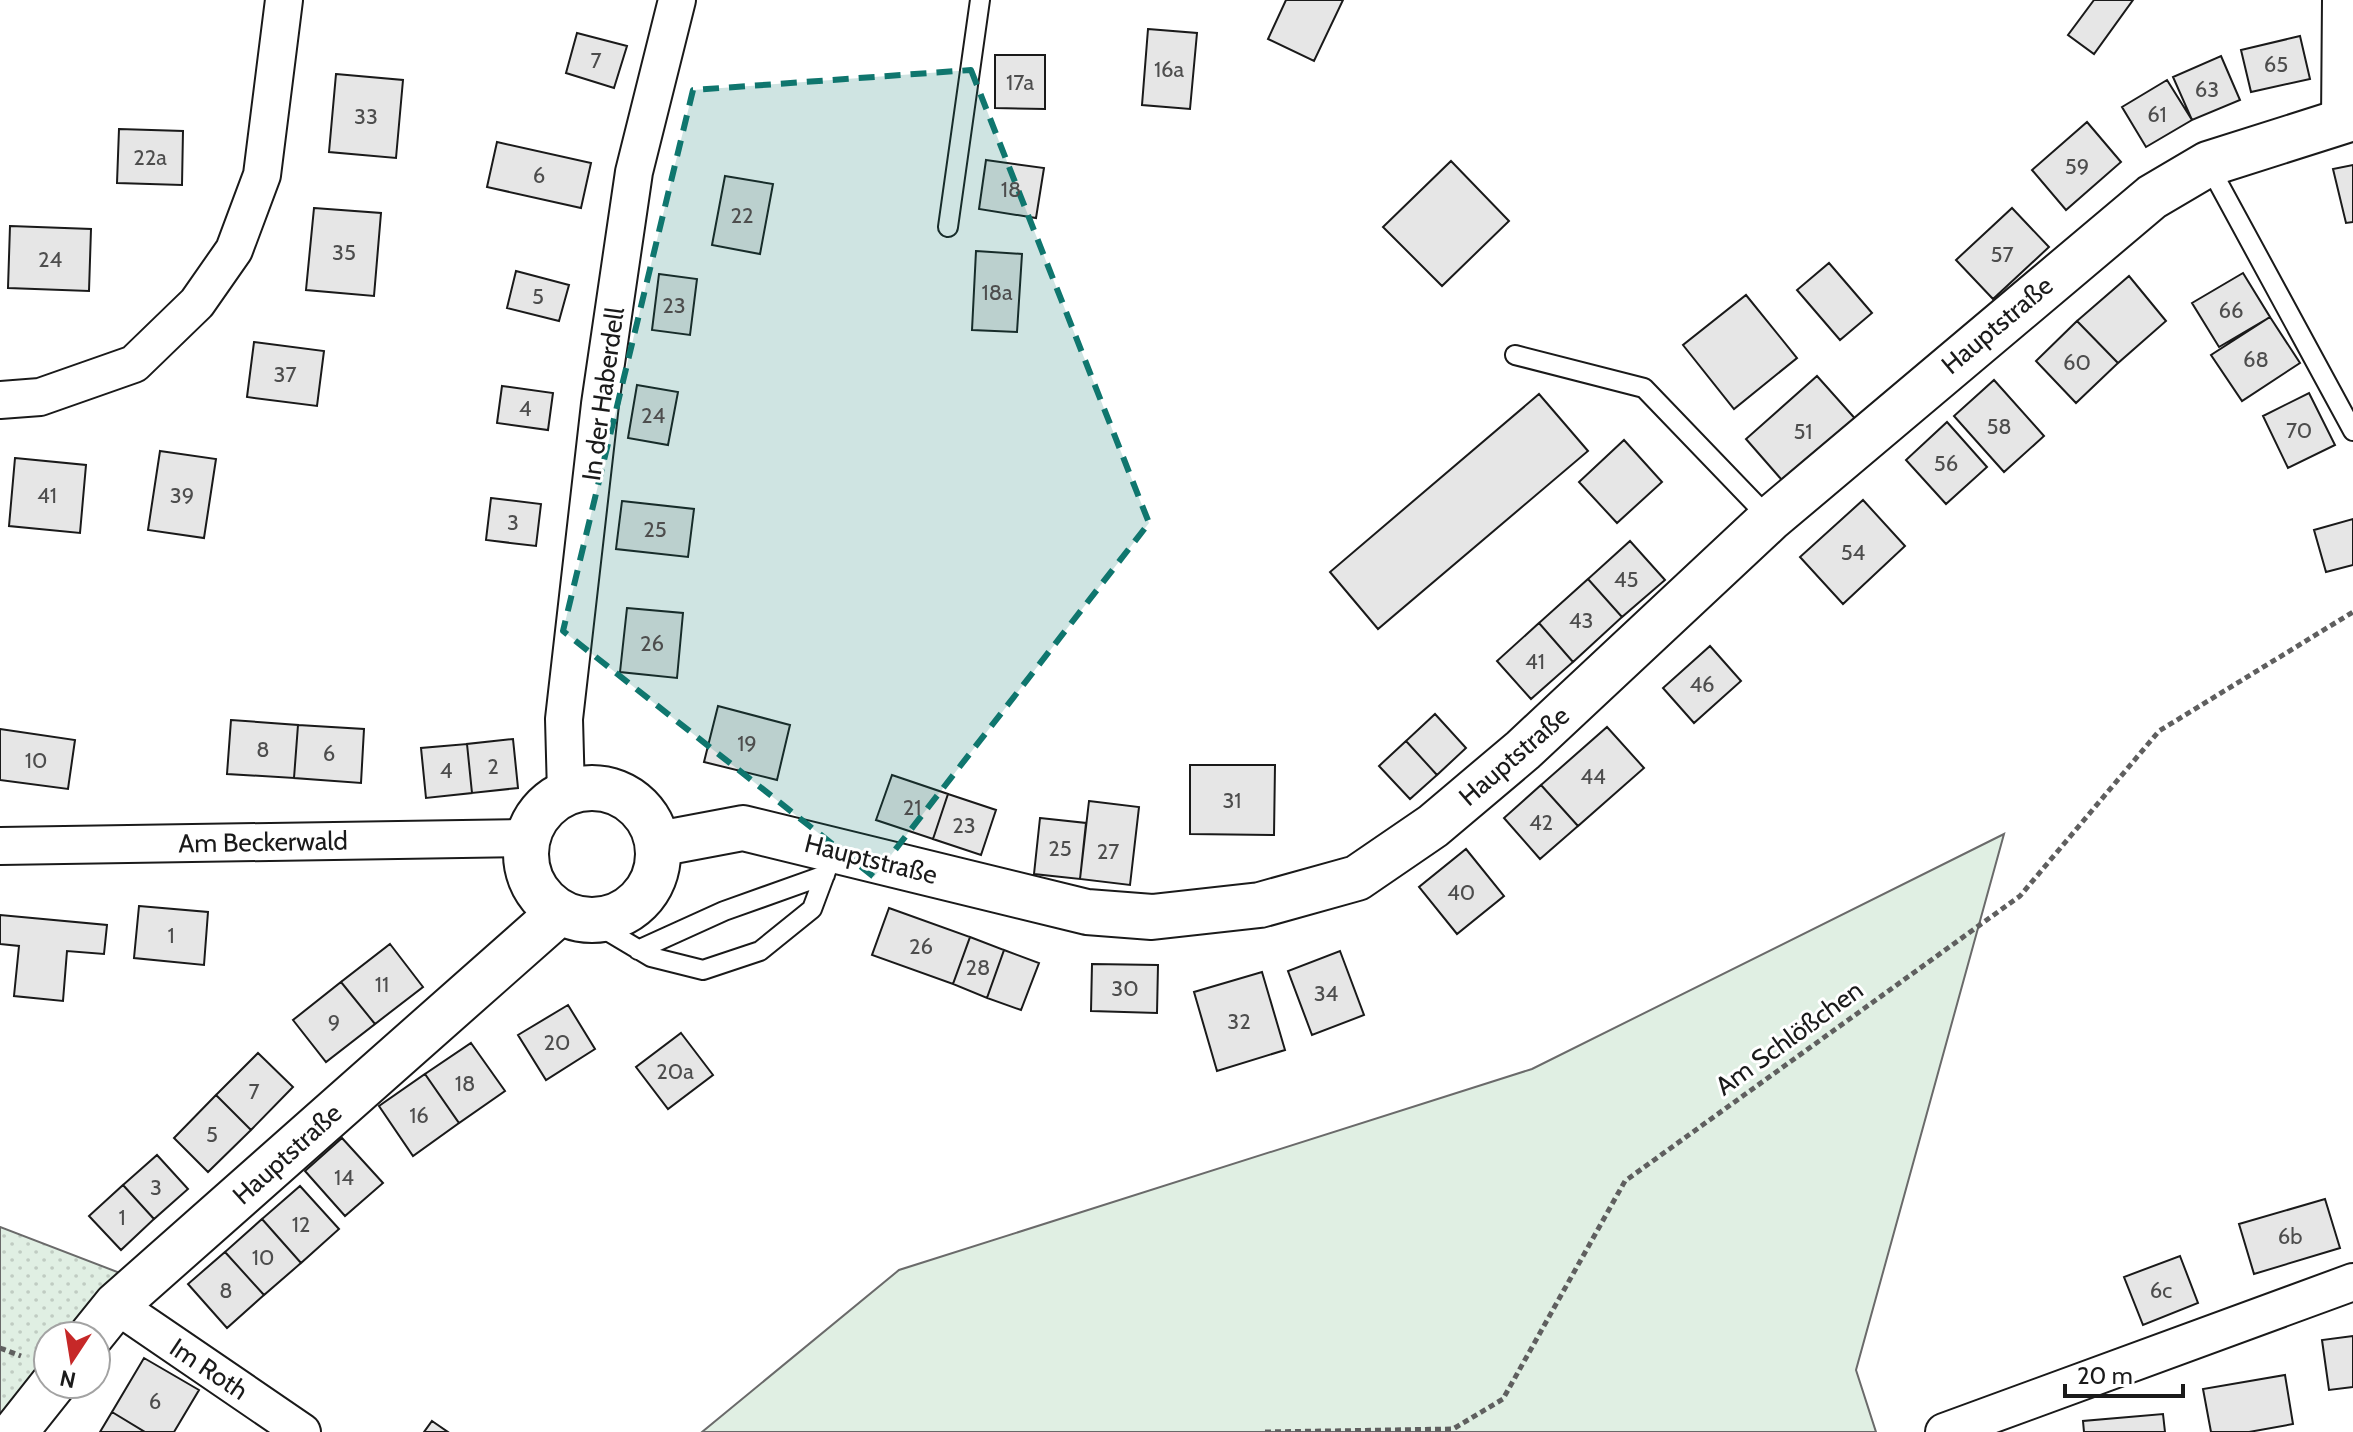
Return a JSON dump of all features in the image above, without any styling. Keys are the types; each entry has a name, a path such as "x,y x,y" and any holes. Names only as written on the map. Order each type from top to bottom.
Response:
{"street":[{"path":"0,400 40,397 134,364 197,303 234,250 262,175 284,0"},
{"name":"In der Haberdell","path":"566,793 564,719 600,404 634,172 677,0"},
{"path":"2341,0 2347,120"},
{"name":"Hauptstraße","path":"105,1320 574,916 617,915 641,899 652,882 658,844 743,828 830,862 1087,912 1152,917 1260,905 1357,878 1433,826 1523,750 1770,519 2152,197 2208,164 2347,120"},
{"path":"574,916 542,898 530,881 525,860 527,838 535,819 548,803 566,793 585,788 606,789 625,796 641,808 652,825 658,844"},
{"name":"Am Beckerwald","path":"0,846 527,838"},
{"path":"1944,1432 2353,1282"},
{"name":"Im Roth","path":"112,1325 302,1432"},
{"path":"15,1432 40,1400"}],"lane":[{"path":"948,227 980,0"},
{"path":"2208,164 2353,431"},
{"path":"1515,355 1644,388 1770,519"},
{"path":"638,950 830,862"},
{"path":"574,916 651,957 703,970 760,951 812,909 830,862"}],"path":[{"name":"Am Schlößchen","path":"1265,1432 1453,1429 1503,1399 1625,1181 2020,896 2159,731 2353,612"}],"highlighted area":[{"path":"971,70 1149,523 874,877 563,631 693,90"}],"green space":[{"path":"2004,834 1856,1370 1876,1432 702,1432 899,1270 1532,1069"},
{"path":"0,1227 133,1278 98,1320 32,1320 32,1397 0,1432"}],"building":[{"path":"1286,0 1343,0 1314,61 1268,39"},
{"path":"2094,0 2133,0 2094,54 2068,35"},
{"path":"1148,29 1197,33 1190,109 1142,105"},
{"path":"577,33 627,46 614,88 566,73"},
{"path":"2300,36 2310,79 2251,92 2241,50"},
{"path":"995,55 1045,55 1045,109 995,108"},
{"path":"2221,56 2240,100 2192,120 2173,77"},
{"path":"336,74 403,80 396,158 329,152"},
{"path":"2167,80 2192,120 2146,147 2122,107"},
{"path":"2087,122 2121,162 2066,210 2032,170"},
{"path":"119,129 183,131 182,185 117,183"},
{"path":"497,142 591,163 581,208 487,187"},
{"path":"986,160 1044,168 1036,218 979,209"},
{"path":"1451,161 1509,221 1442,286 1383,227"},
{"path":"2353,165 2353,222 2346,223 2333,169"},
{"path":"725,176 773,184 760,254 712,245"},
{"path":"314,208 381,213 374,296 306,290"},
{"path":"2012,208 2049,247 1993,299 1956,260"},
{"path":"10,226 91,229 89,291 8,288"},
{"path":"976,251 1022,254 1017,332 972,330"},
{"path":"1829,263 1872,313 1840,340 1797,290"},
{"path":"516,271 569,285 559,321 507,308"},
{"path":"2243,273 2270,317 2219,347 2192,303"},
{"path":"659,274 697,279 690,335 652,330"},
{"path":"2129,276 2166,321 2118,363 2077,321"},
{"path":"1746,295 1797,358 1734,409 1683,345"},
{"path":"2270,317 2300,363 2242,401 2211,355"},
{"path":"2077,321 2118,363 2076,403 2036,361"},
{"path":"254,342 324,351 317,406 247,397"},
{"path":"1817,376 1859,423 1788,487 1746,439"},
{"path":"1994,380 2044,436 2004,472 1954,416"},
{"path":"637,385 678,392 668,445 628,438"},
{"path":"502,386 553,393 548,430 497,423"},
{"path":"2309,393 2335,445 2288,468 2263,416"},
{"path":"1539,394 1588,451 1378,629 1330,572"},
{"path":"1947,422 1987,467 1946,504 1906,460"},
{"path":"1624,440 1662,482 1617,523 1579,482"},
{"path":"160,451 216,459 204,538 148,530"},
{"path":"15,458 86,465 80,533 9,526"},
{"path":"491,498 541,504 536,546 486,540"},
{"path":"1863,500 1905,546 1843,604 1800,557"},
{"path":"622,501 694,509 688,557 616,549"},
{"path":"2353,519 2353,565 2326,572 2314,530"},
{"path":"1630,541 1665,580 1622,617 1588,579"},
{"path":"1588,579 1622,617 1573,662 1539,623"},
{"path":"627,608 683,613 677,678 620,672"},
{"path":"1539,623 1573,662 1531,699 1497,661"},
{"path":"1710,646 1741,681 1694,723 1663,688"},
{"path":"718,706 790,725 777,780 704,762"},
{"path":"1435,714 1466,748 1437,775 1406,741"},
{"path":"231,720 298,725 294,778 227,774"},
{"path":"298,725 364,729 361,783 294,778"},
{"path":"1607,727 1644,768 1578,826 1541,785"},
{"path":"0,729 75,740 68,789 0,780"},
{"path":"513,739 518,788 472,793 467,744"},
{"path":"1406,741 1437,775 1410,799 1379,766"},
{"path":"467,744 472,793 426,798 421,748"},
{"path":"1190,765 1275,765 1274,835 1190,834"},
{"path":"892,775 948,794 933,839 876,820"},
{"path":"1541,785 1578,826 1540,859 1504,818"},
{"path":"948,794 996,810 981,855 933,839"},
{"path":"1089,801 1139,807 1130,885 1080,879"},
{"path":"1040,818 1086,823 1080,879 1034,874"},
{"path":"1466,849 1504,896 1457,934 1419,887"},
{"path":"139,906 208,912 204,965 134,958"},
{"path":"889,908 970,937 953,984 872,955"},
{"path":"0,915 107,925 104,954 67,951 63,1001 14,996 19,946 0,944"},
{"path":"970,937 1004,950 987,998 953,984"},
{"path":"390,944 423,987 375,1024 341,982"},
{"path":"1004,950 1039,963 1021,1010 987,998"},
{"path":"1340,951 1364,1015 1312,1035 1288,971"},
{"path":"1092,964 1158,965 1157,1013 1091,1011"},
{"path":"1262,972 1285,1050 1217,1071 1194,992"},
{"path":"341,982 375,1024 326,1062 293,1020"},
{"path":"568,1005 595,1049 546,1080 518,1035"},
{"path":"681,1033 713,1075 668,1109 636,1067"},
{"path":"471,1043 505,1091 459,1123 425,1074"},
{"path":"258,1053 293,1087 251,1130 216,1095"},
{"path":"425,1074 459,1123 413,1156 379,1106"},
{"path":"216,1095 251,1130 208,1172 174,1138"},
{"path":"342,1138 383,1183 345,1216 305,1171"},
{"path":"157,1155 188,1189 154,1219 123,1185"},
{"path":"123,1185 154,1219 121,1250 89,1216"},
{"path":"300,1186 339,1229 301,1263 262,1219"},
{"path":"2325,1199 2340,1248 2254,1274 2239,1224"},
{"path":"262,1219 301,1263 264,1295 225,1252"},
{"path":"225,1252 264,1295 227,1328 188,1284"},
{"path":"2180,1256 2198,1303 2143,1325 2124,1277"},
{"path":"2353,1336 2353,1387 2329,1390 2322,1340"},
{"path":"144,1358 199,1390 174,1432 145,1432 112,1412"},
{"path":"2285,1375 2293,1424 2249,1432 2211,1432 2203,1389"},
{"path":"112,1412 145,1432 100,1432"},
{"path":"2163,1414 2165,1432 2084,1432 2083,1421"},
{"path":"432,1421 448,1432 424,1432"}]}
